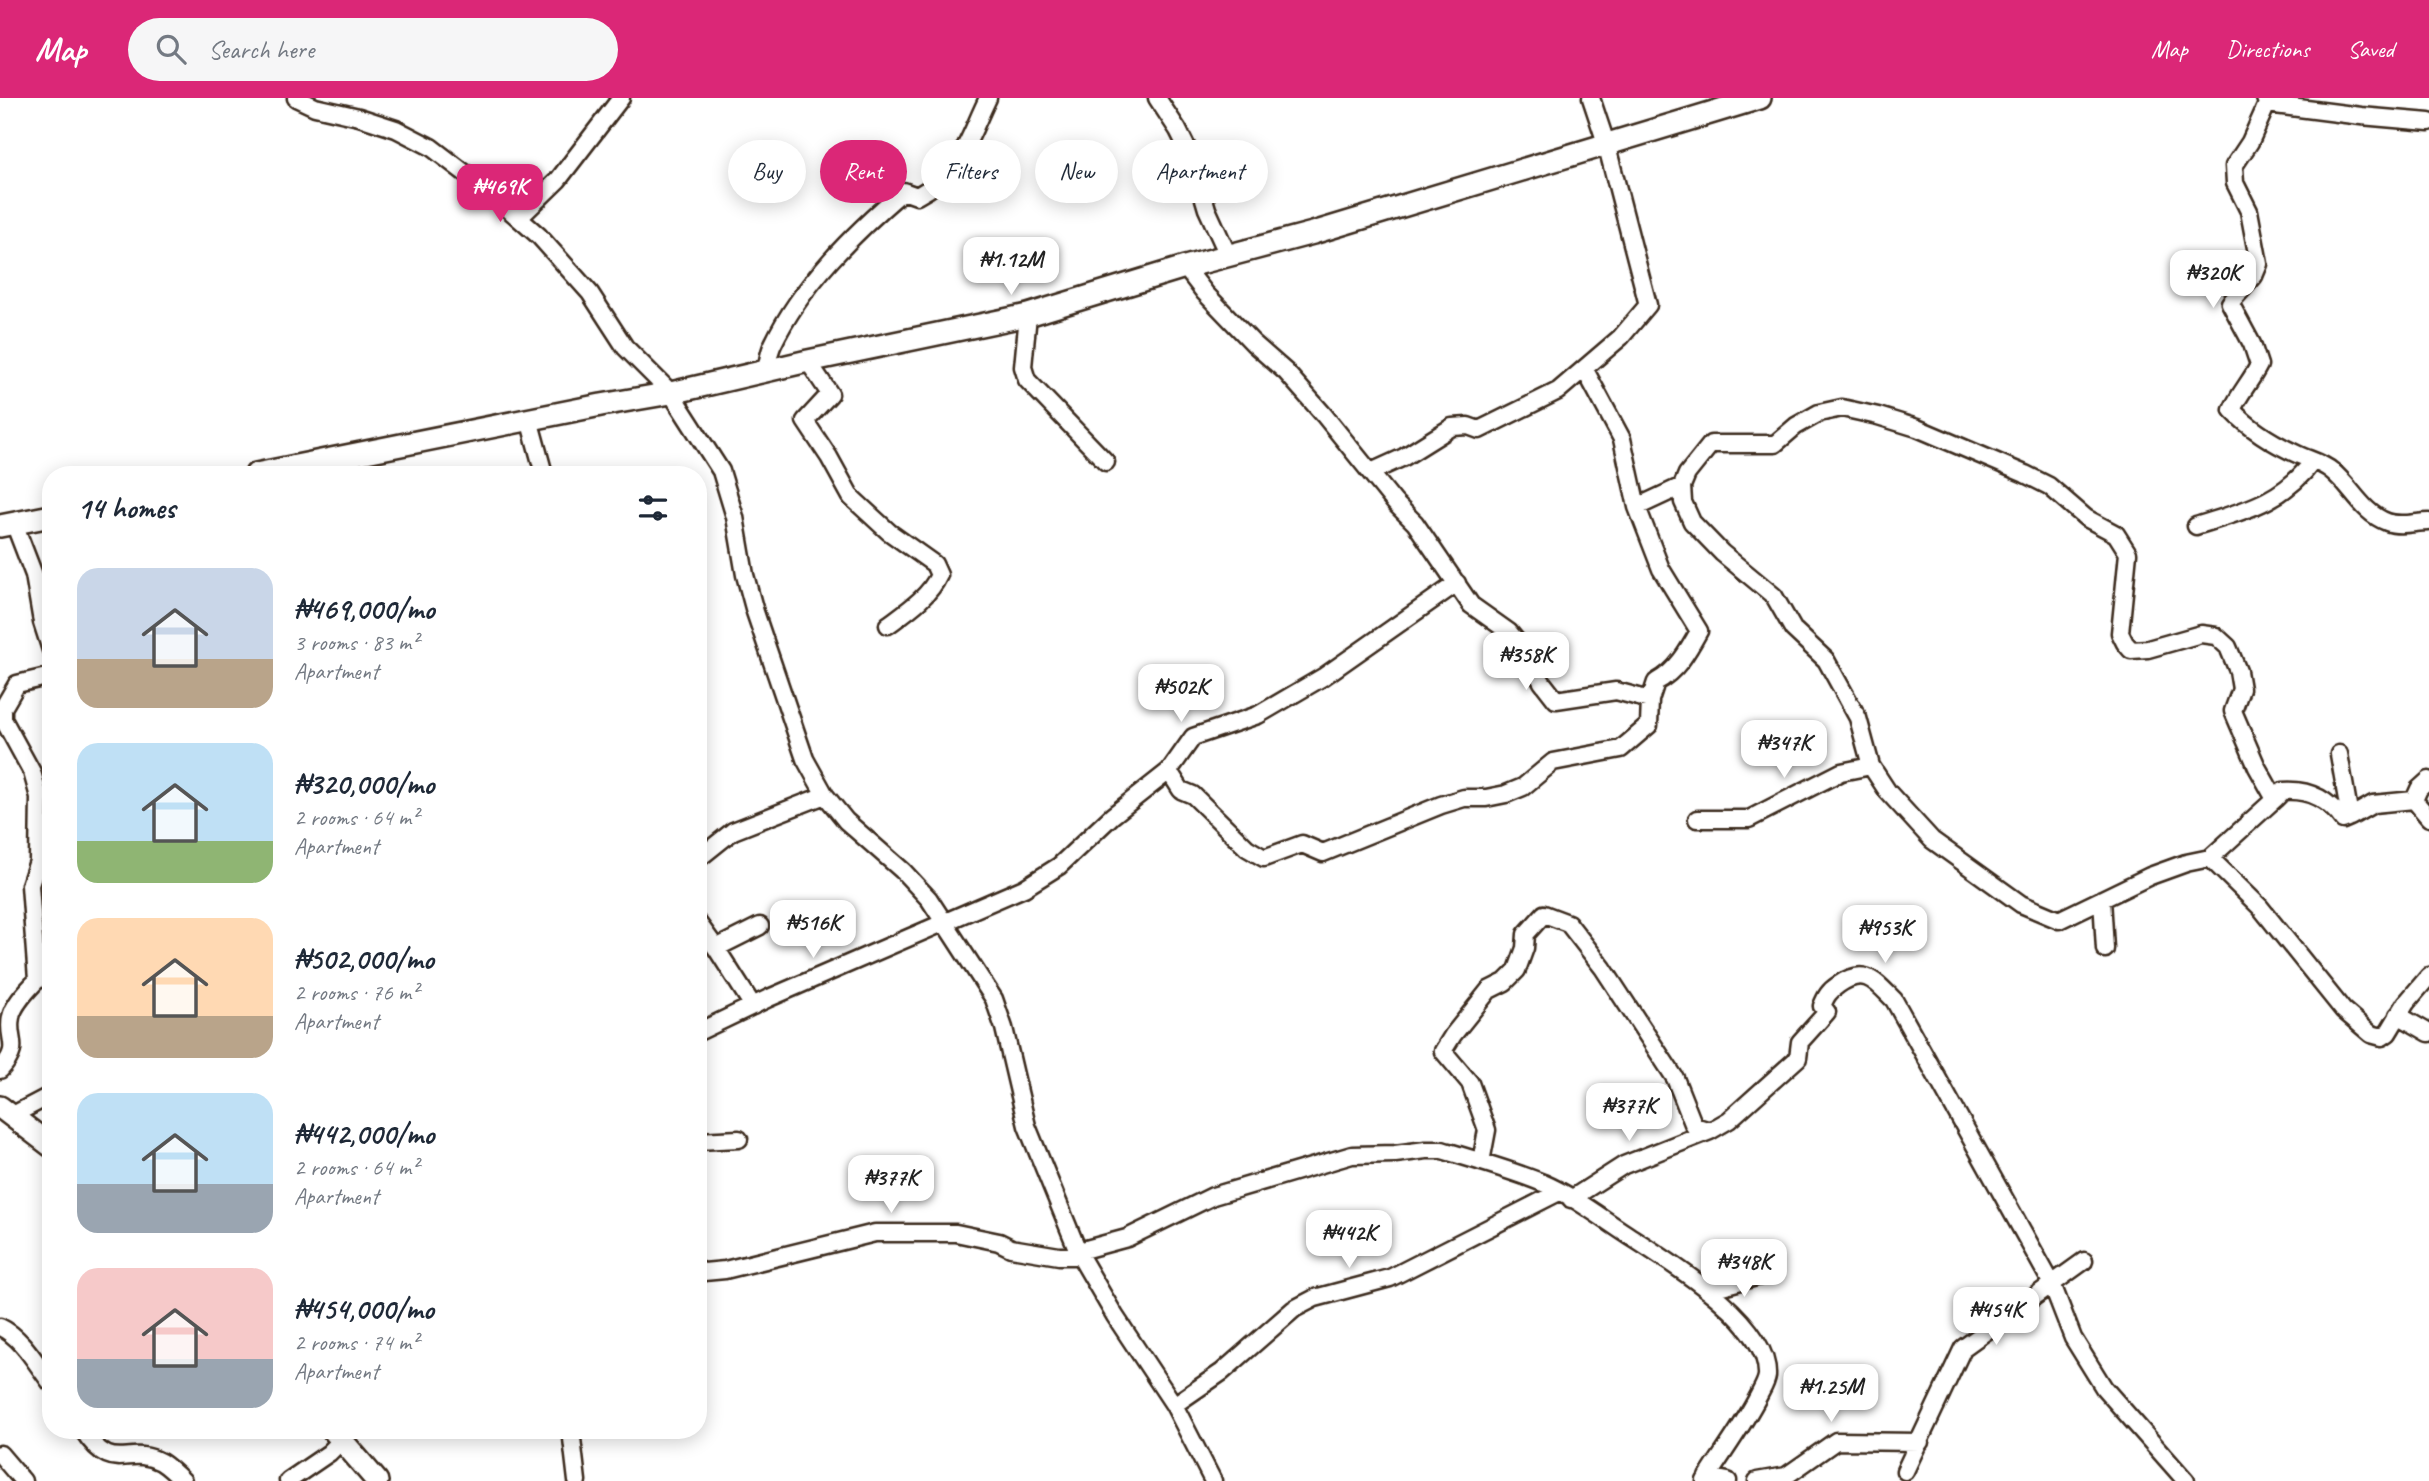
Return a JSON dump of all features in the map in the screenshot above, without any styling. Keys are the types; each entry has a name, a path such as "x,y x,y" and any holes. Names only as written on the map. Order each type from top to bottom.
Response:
{"main road":[{"path":"296,466 671,393 766,370 1028,315 1185,267 1313,233 1760,98"},
{"path":"7,525 42,518"},
{"path":"6,1111 42,1139"},
{"path":"340,1439 377,1481"}],"street":[{"path":"296,98 315,107 396,129 431,147 520,217 590,293 625,347 671,393 721,471 735,517 744,575 805,759 825,794 846,821 912,880 929,899 994,999 1004,1028 1027,1126 1080,1253 1115,1316 1174,1405 1213,1481"},
{"path":"520,217 558,180 621,98"},
{"path":"766,370 772,345 803,294 866,223 903,191 917,196 936,186 954,168 970,140 988,98"},
{"path":"1157,98 1192,158 1207,209 1228,255"},
{"path":"1371,472 1404,457 1452,427 1468,426 1479,430 1558,391 1621,338 1648,305 1606,143 1591,98"},
{"path":"2429,122 2361,116 2266,101 2250,142 2234,166 2235,183 2249,211 2259,264 2254,276 2230,303 2252,344 2259,365 2232,410 2245,424 2280,446 2323,464 2334,472 2368,510 2384,521 2398,525 2429,522"},
{"path":"1185,267 1205,293 1253,343 1286,372 1415,523 1471,605 1509,632 1528,654 1542,682 1556,700 1616,691 1650,700"},
{"path":"1028,315 1023,368 1027,380 1106,462"},
{"path":"808,361 830,394 805,421 830,457 851,497 890,532 934,565 939,575 934,587 888,625"},
{"path":"1169,771 1181,790 1192,795 1247,848 1264,858 1302,844 1323,853 1441,805 1464,798 1506,794 1523,787 1553,762 1621,749 1649,725 1650,700 1656,682 1670,675 1689,650 1699,631 1661,569 1636,507 1622,439 1585,370"},
{"path":"2275,799 2257,767 2233,710 2241,689 2238,671 2228,647 2216,636 2201,634 2148,649 2132,650 2124,643 2120,633 2128,553 2116,534 2086,518 2049,486 1917,428 1878,415 1842,408 1819,413 1796,426 1775,444 1711,444 1687,474 1682,486 1683,502 1692,522 1722,554 1774,596 1793,629 1826,660 1858,718 1871,766 1888,792 1932,840 2021,904 2059,920 2150,876 2186,863 2210,858 2275,799 2283,791 2307,792 2333,807 2343,820 2373,804 2414,800"},
{"path":"528,419 542,466"},
{"path":"2196,526 2236,513 2285,492 2313,461"},
{"path":"1636,507 1682,486"},
{"path":"7,525 34,575 42,622"},
{"path":"34,575 42,573"},
{"path":"707,1028 1024,888 1059,866 1112,816 1169,771 1194,737 1258,715 1323,677 1457,583"},
{"path":"42,678 17,684 3,708 3,719 32,772 42,820"},
{"path":"2339,754 2350,817"},
{"path":"1697,819 1749,819 1841,772 1871,766"},
{"path":"2414,800 2419,789 2429,780"},
{"path":"707,852 733,831 825,794"},
{"path":"2414,800 2429,818"},
{"path":"0,1070 12,1051 11,1017 22,997 37,980 30,885 42,851"},
{"path":"2210,858 2260,907 2331,996 2371,1034 2382,1037 2388,1033 2398,1015 2429,976"},
{"path":"2102,899 2105,949"},
{"path":"1481,1162 1487,1130 1470,1083 1452,1065 1443,1051 1452,1035 1489,990 1506,982 1517,970 1525,948 1526,934 1544,914 1568,923 1603,968 1675,1078 1694,1126 1710,1131"},
{"path":"716,948 760,926"},
{"path":"707,936 753,1006"},
{"path":"1174,1405 1222,1372 1293,1309 1315,1298 1390,1278 1624,1165 1710,1131 1730,1120 1798,1058 1800,1042 1827,1012 1822,1006 1827,993 1858,974 1873,979 1894,999 2052,1284 2073,1338 2104,1388 2186,1481"},
{"path":"2398,1015 2429,1033"},
{"path":"6,1111 42,1098"},
{"path":"707,1141 739,1139"},
{"path":"707,1272 725,1270 875,1233 956,1233 999,1242 1011,1248 1059,1256 1080,1253 1127,1238 1213,1196 1352,1155 1442,1150 1545,1184 1565,1195 1676,1266 1726,1305 1752,1335 1766,1360 1767,1379 1744,1424 1706,1479 1728,1481"},
{"path":"1905,1471 1963,1348 2084,1261"},
{"path":"1707,1290 1771,1273"},
{"path":"0,1327 8,1331 42,1372"},
{"path":"90,1439 103,1454 115,1458 147,1457 163,1463 183,1481"},
{"path":"288,1481 329,1453 335,1439"},
{"path":"572,1439 577,1481"},
{"path":"1757,1481 1786,1478 1836,1441 1920,1442"},
{"path":"0,1454 23,1481"}]}
